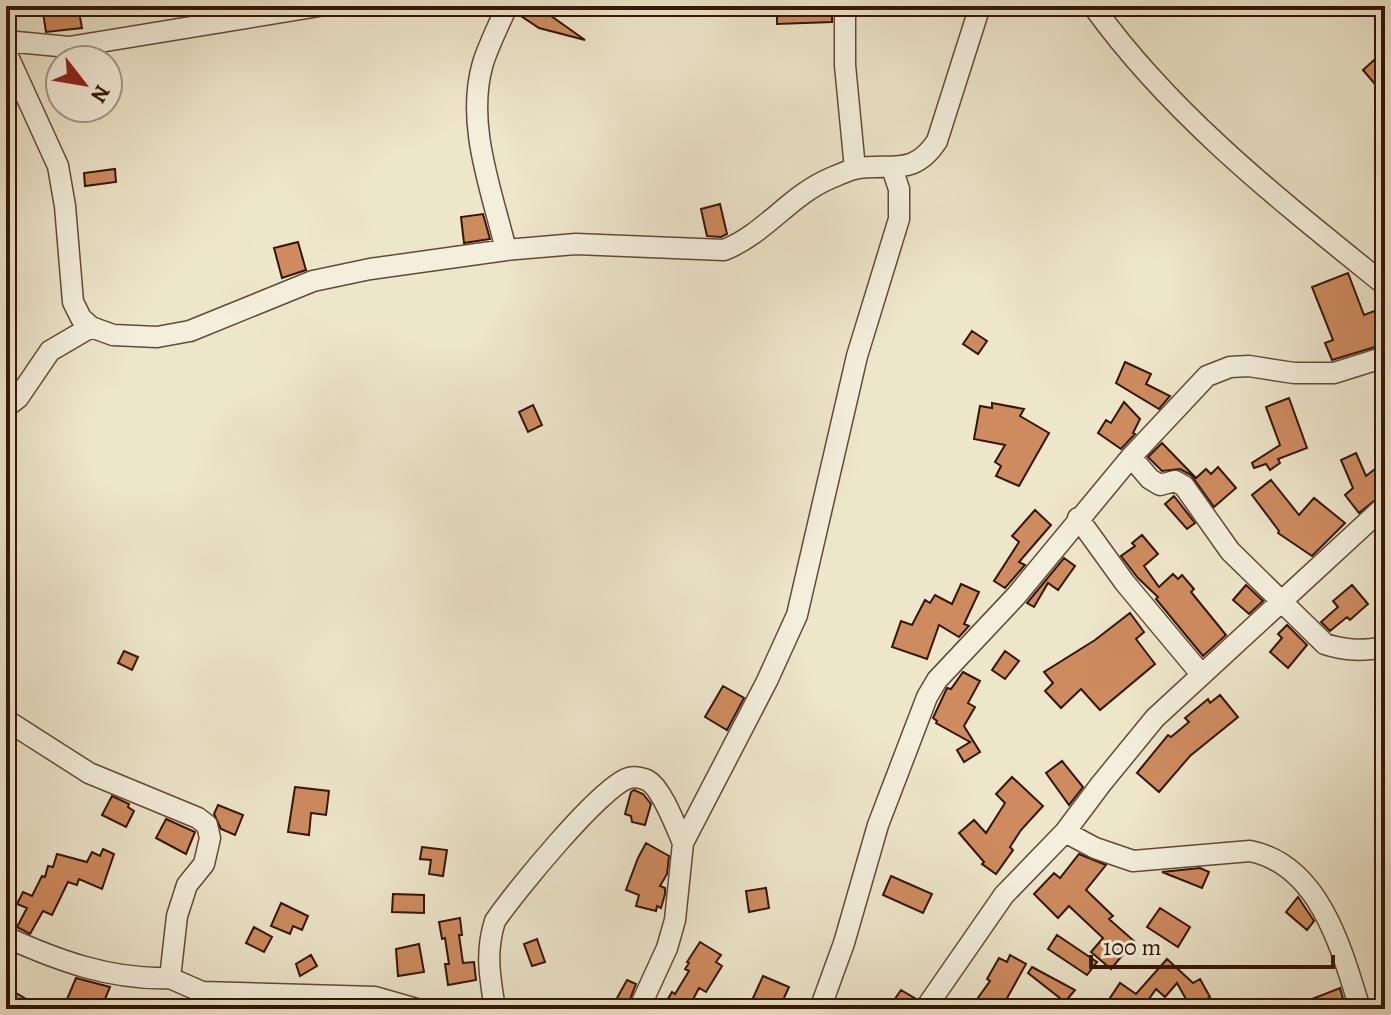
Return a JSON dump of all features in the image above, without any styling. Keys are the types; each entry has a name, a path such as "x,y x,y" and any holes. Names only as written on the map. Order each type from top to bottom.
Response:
{"street":[{"path":"6,41 69,47 319,6"},
{"path":"506,250 480,143 477,101 483,63 507,6"},
{"path":"845,6 845,65 855,169"},
{"path":"6,52 58,166 65,206 73,302 81,318 91,327 113,335 157,337 190,331 313,281 370,269 506,250 576,244 724,250 744,243 797,198 827,179 855,169 892,168 920,161 928,154 937,141 980,6"},
{"path":"1093,6 1119,43 1195,122 1282,201 1385,285"},
{"path":"639,1009 667,948 675,920 683,843 797,615 857,356 899,219 899,189 892,168"},
{"path":"6,407 18,398 50,351 91,327"},
{"path":"820,1009 844,943 878,825 927,697 937,680 1016,596 1078,518 1207,376 1230,367 1249,366 1294,373 1334,373 1385,357"},
{"path":"1131,457 1150,479 1160,485 1175,481 1184,486 1230,551 1325,644 1343,650 1364,651 1385,647"},
{"path":"925,1009 1004,895 1065,832 1155,718 1385,506"},
{"path":"1078,518 1125,583 1201,674"},
{"path":"6,720 89,773 198,818 207,825 210,838 204,864 187,885 177,916 170,978"},
{"path":"495,1009 488,965 489,939 495,921 569,831 617,784 630,778 644,778 655,785 683,843"},
{"path":"1065,832 1095,848 1133,861 1250,851 1280,862 1324,908 1360,1009"},
{"path":"6,937 95,971 139,979 170,978 202,992 375,997 417,1009"}],"building":[{"path":"42,6 78,6 82,28 46,32"},
{"path":"520,6 537,6 585,40 539,28 518,14"},
{"path":"777,6 832,6 832,22 777,24"},
{"path":"1385,50 1385,96 1363,70"},
{"path":"115,169 116,182 85,186 84,173"},
{"path":"720,204 727,234 707,236 701,209"},
{"path":"483,214 490,239 464,243 461,217"},
{"path":"298,242 306,270 282,278 274,248"},
{"path":"1348,273 1364,315 1377,310 1385,329 1385,344 1332,360 1325,343 1333,340 1312,287"},
{"path":"972,331 987,341 978,354 963,344"},
{"path":"1125,362 1151,374 1146,384 1170,396 1159,409 1116,383"},
{"path":"1289,398 1307,448 1278,459 1280,463 1270,470 1266,464 1254,468 1252,463 1280,445 1266,407"},
{"path":"1124,402 1140,419 1135,434 1121,449 1098,433 1106,420 1111,423"},
{"path":"992,403 1024,409 1020,416 1049,433 1019,486 996,476 1001,466 995,462 1005,445 974,439 980,406 992,408"},
{"path":"533,405 542,425 528,432 519,412"},
{"path":"1162,443 1196,478 1206,469 1211,474 1218,467 1236,488 1214,507 1191,475 1180,469 1162,471 1148,457"},
{"path":"1356,453 1366,476 1385,461 1385,492 1359,513 1345,495 1353,488 1341,460"},
{"path":"1271,480 1299,515 1314,498 1345,523 1312,556 1278,533 1252,495"},
{"path":"1174,496 1195,523 1187,529 1165,504"},
{"path":"1035,510 1051,525 1019,562 1025,565 1005,588 994,581 1019,542 1012,536"},
{"path":"1142,535 1158,554 1144,566 1159,587 1173,574 1178,579 1182,575 1194,589 1191,592 1226,635 1203,656 1156,599 1158,597 1121,556 1135,546 1132,543"},
{"path":"1064,558 1075,566 1058,590 1048,583 1034,607 1027,603"},
{"path":"961,584 979,592 964,624 969,626 959,637 939,625 927,659 892,647 901,621 912,625 925,600 930,603 935,595 952,604"},
{"path":"1246,585 1263,601 1249,614 1233,600"},
{"path":"1352,585 1368,604 1350,620 1347,617 1330,631 1321,622 1338,607 1333,601"},
{"path":"1130,613 1144,632 1136,639 1155,664 1100,710 1081,689 1061,708 1045,691 1053,683 1044,672 1095,640"},
{"path":"1287,625 1307,645 1288,668 1270,652 1282,638 1278,634"},
{"path":"124,651 138,657 132,670 118,663"},
{"path":"1005,651 1019,661 1005,679 992,670"},
{"path":"963,672 980,681 968,703 975,707 964,726 980,752 964,762 957,750 970,742 936,723 933,718 947,688 951,689"},
{"path":"723,686 744,698 727,730 705,717"},
{"path":"1220,695 1238,717 1190,756 1159,792 1137,773 1168,735 1171,737 1189,722 1185,718 1208,699 1210,703"},
{"path":"1062,761 1083,787 1069,805 1046,773"},
{"path":"1012,777 1043,806 1021,830 1010,847 1013,850 996,874 982,864 984,862 959,833 974,820 986,833 1005,803 996,794"},
{"path":"295,787 329,791 326,815 311,813 309,835 288,832"},
{"path":"634,790 643,794 651,804 645,825 632,822 631,816 625,814"},
{"path":"112,796 129,804 128,807 134,811 126,827 102,815"},
{"path":"218,805 243,815 235,835 221,829 214,814"},
{"path":"166,819 195,832 186,854 156,838"},
{"path":"646,843 669,856 667,874 660,886 665,888 665,894 661,908 657,906 656,911 636,906 639,895 626,890"},
{"path":"422,847 447,850 443,876 429,874 431,860 420,859"},
{"path":"103,849 114,854 102,889 79,879 77,885 68,882 52,915 43,911 30,934 17,927 27,908 17,904 23,892 32,896 42,876 45,877 48,866 53,867 57,854 87,862 92,852 100,856"},
{"path":"1079,854 1106,865 1086,890 1113,916 1109,919 1134,941 1111,969 1091,952 1103,938 1069,906 1058,918 1034,894 1054,873 1060,878"},
{"path":"1200,868 1209,872 1202,888 1162,872"},
{"path":"891,876 932,894 923,913 883,895"},
{"path":"766,888 769,908 749,912 746,891"},
{"path":"393,894 424,895 424,913 392,912"},
{"path":"1298,897 1314,921 1307,930 1286,912"},
{"path":"281,903 308,916 302,930 293,926 290,934 271,926"},
{"path":"1160,908 1190,927 1178,947 1147,927"},
{"path":"460,918 463,963 474,962 476,980 448,985 445,964 449,964 439,922"},
{"path":"254,927 272,937 264,952 246,943"},
{"path":"1057,935 1097,962 1087,975 1048,949"},
{"path":"537,939 545,962 532,966 524,944"},
{"path":"700,942 721,955 716,962 722,966 706,992 699,988 688,1009 662,1009 689,971 685,969 687,962"},
{"path":"419,944 424,972 398,976 396,949"},
{"path":"311,955 317,966 300,976 296,964"},
{"path":"1010,955 1026,964 1001,1009 970,1009 990,981 987,979 999,958 1007,962"},
{"path":"1167,959 1193,983 1200,979 1210,997 1191,1008 1177,983 1165,997 1156,989 1142,1009 1113,1009 1106,1004 1120,983 1136,994"},
{"path":"1032,967 1075,990 1065,1002 1028,973"},
{"path":"763,976 789,987 779,1009 748,1009"},
{"path":"76,978 110,987 101,1009 76,1009 65,1004"},
{"path":"627,980 636,984 626,1009 611,1009"},
{"path":"6,987 43,1009 6,1009"},
{"path":"1340,988 1346,1009 1289,1009 1289,1008"},
{"path":"901,990 916,999 912,1009 888,1009"}]}
